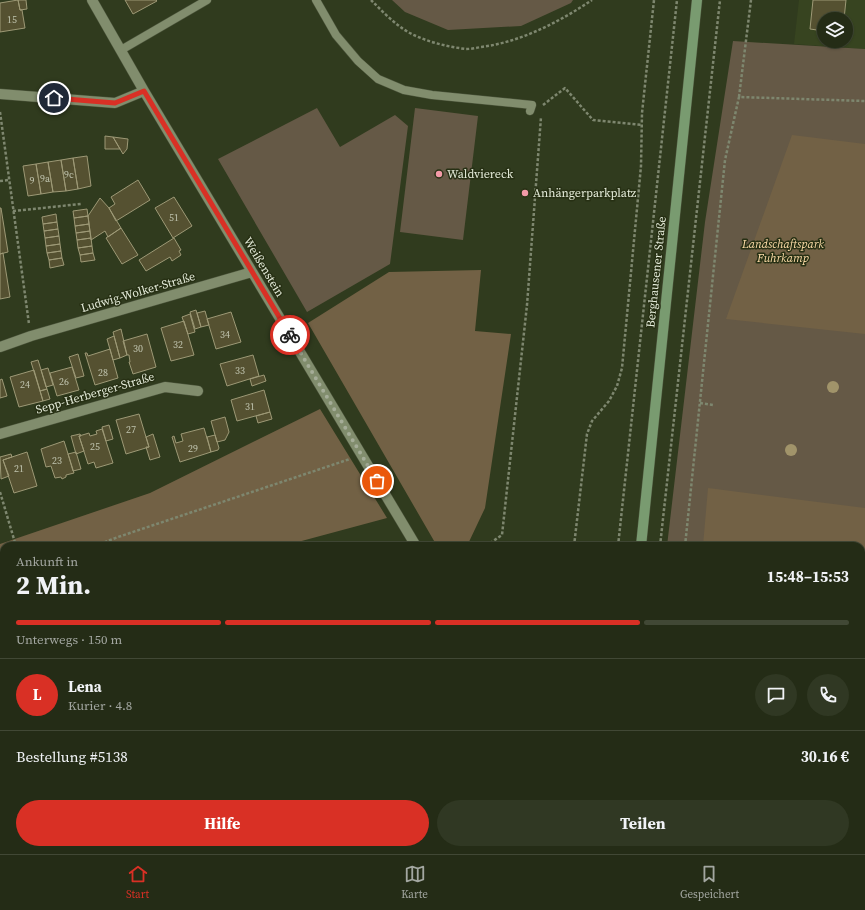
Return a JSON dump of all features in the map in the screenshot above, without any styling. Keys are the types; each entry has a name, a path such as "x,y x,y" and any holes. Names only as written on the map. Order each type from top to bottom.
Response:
{"main road":[{"name":"Berghausener Straße","path":"642,542 697,0"}],"street":[{"name":"Weißenstein","path":"92,0 144,91 414,542"},
{"path":"0,94 115,103 144,91"},
{"name":"Ludwig-Wolker-Straße","path":"0,347 31,336 252,272"},
{"name":"Sepp-Herberger-Straße","path":"0,434 165,387 198,391"}],"lane":[{"path":"121,50 207,0"},
{"path":"316,0 336,35 358,61 378,79 404,90 432,96 532,105 530,111"}],"path":[{"path":"371,0 397,24 415,36 440,45 467,49 497,45 524,37 571,14 592,0"},
{"path":"574,542 587,434 592,421 609,401 617,386 622,368 641,166 642,113 654,0"},
{"path":"618,542 676,0"},
{"path":"660,542 720,0"},
{"path":"685,542 725,160 739,97 751,0"},
{"path":"542,106 565,88 593,120 642,125"},
{"path":"739,97 865,101"},
{"path":"0,112 31,336"},
{"path":"491,542 502,534 527,305 541,114"},
{"path":"0,181 9,180"},
{"path":"13,211 80,204"},
{"path":"700,403 713,404"},
{"path":"105,542 362,455"},
{"path":"0,492 15,542"}],"shaded area":[{"path":"799,0 865,0 865,49 851,48 853,48 853,12 817,12 817,46 794,44"}],"green space":[{"path":"392,0 573,0 571,3 521,26 448,30 405,12"},
{"name":"Landschaftspark Fuhrkamp","path":"733,41 817,46 817,48 865,49 865,542 667,542 705,222"},
{"path":"317,108 340,147 395,115 408,126 390,264 307,312 218,159"},
{"name":"Waldviereck","path":"415,108 478,116 463,240 400,232"},
{"path":"792,135 865,144 865,334 726,319"},
{"path":"481,270 475,331 511,334 485,508 469,542 435,542 308,323 389,272"},
{"path":"320,409 387,518 298,542 6,542 150,493"},
{"path":"708,488 865,508 865,542 703,542"}],"building":[{"path":"18,0 20,10 22,10 25,28 0,32 0,3"},
{"path":"18,0 26,0 27,9 20,10"},
{"path":"125,0 156,0 157,1 133,14"},
{"path":"813,0 846,0 845,12 817,12 817,30 810,29"},
{"path":"105,136 113,137 120,149 105,149"},
{"path":"113,137 128,139 127,149 123,154"},
{"path":"87,156 91,186 78,189 73,158"},
{"path":"73,158 78,189 66,191 61,160"},
{"path":"61,160 66,191 53,192 48,162"},
{"path":"48,162 53,192 41,194 36,164"},
{"path":"36,164 41,194 28,196 23,166"},
{"path":"138,180 150,200 116,221 109,208 115,204 111,197"},
{"path":"174,197 192,226 173,238 155,208"},
{"path":"100,198 109,208 121,228 108,237 105,231 91,240 88,216"},
{"path":"0,208 8,252 0,254"},
{"path":"87,209 88,216 74,218 73,211"},
{"path":"56,214 57,222 43,224 42,217"},
{"path":"88,216 89,224 75,226 74,218"},
{"path":"57,222 58,229 44,231 43,224"},
{"path":"89,224 90,231 76,233 75,226"},
{"path":"121,228 138,255 122,264 106,238"},
{"path":"58,229 59,236 45,238 44,231"},
{"path":"90,231 91,238 77,240 76,233"},
{"path":"59,236 60,244 46,246 45,238"},
{"path":"91,238 92,246 78,248 77,240"},
{"path":"174,238 181,250 179,251 181,255 172,261 170,257 146,271 139,260"},
{"path":"60,244 61,251 47,253 46,246"},
{"path":"92,246 93,253 80,255 78,248"},
{"path":"61,251 62,258 49,260 47,253"},
{"path":"3,253 10,297 0,299 0,254"},
{"path":"93,253 95,260 81,262 80,255"},
{"path":"62,258 64,265 50,268 49,260"},
{"path":"196,310 201,327 195,329 190,312"},
{"path":"205,311 209,325 201,327 197,313"},
{"path":"231,312 241,342 216,349 207,319"},
{"path":"190,314 195,332 188,334 182,317"},
{"path":"184,321 194,355 171,361 161,328"},
{"path":"121,329 127,355 120,358 113,332"},
{"path":"147,334 156,367 133,374 129,362 129,355 127,355 123,341"},
{"path":"114,336 120,358 113,360 107,339"},
{"path":"110,349 118,378 95,385 85,353 87,353 88,356"},
{"path":"78,354 84,376 76,378 69,357"},
{"path":"253,355 259,376 227,386 220,364"},
{"path":"38,360 47,389 40,391 31,362"},
{"path":"72,367 79,390 57,396 50,373"},
{"path":"48,368 53,385 46,387 41,370"},
{"path":"34,370 43,401 19,407 10,377"},
{"path":"264,375 266,381 252,386 250,379"},
{"path":"2,379 7,396 0,398 0,380"},
{"path":"47,389 50,399 43,401 40,391"},
{"path":"264,390 270,412 237,421 231,400"},
{"path":"270,412 272,419 258,423 256,416"},
{"path":"139,414 149,447 126,454 116,420"},
{"path":"225,417 229,432 225,440 217,442 211,421"},
{"path":"109,425 113,439 106,441 102,427"},
{"path":"204,428 211,452 180,462 172,437 174,436 176,443 183,441 181,434"},
{"path":"102,429 113,463 96,468 94,462 88,464 79,436 89,433 90,436 97,434 96,431"},
{"path":"80,434 81,436 79,436 84,451 76,454 71,436"},
{"path":"153,434 160,457 150,460 146,447 149,447 146,437"},
{"path":"215,435 219,448 218,450 211,452 207,437"},
{"path":"64,441 74,473 66,475 66,477 62,479 61,477 55,478 51,466 46,467 41,449"},
{"path":"27,452 37,486 14,493 3,460"},
{"path":"76,452 81,469 73,471 68,454"},
{"path":"11,454 12,457 3,460 9,476 1,479 0,457"}],"way so far":[{"path":"290,335 377,481"}],"place":[{"name":"Waldviereck","path":"439,174"},
{"name":"Anhängerparkplatz","path":"525,193"}],"route":[{"path":"54,98 115,103 144,91 290,335"}]}
